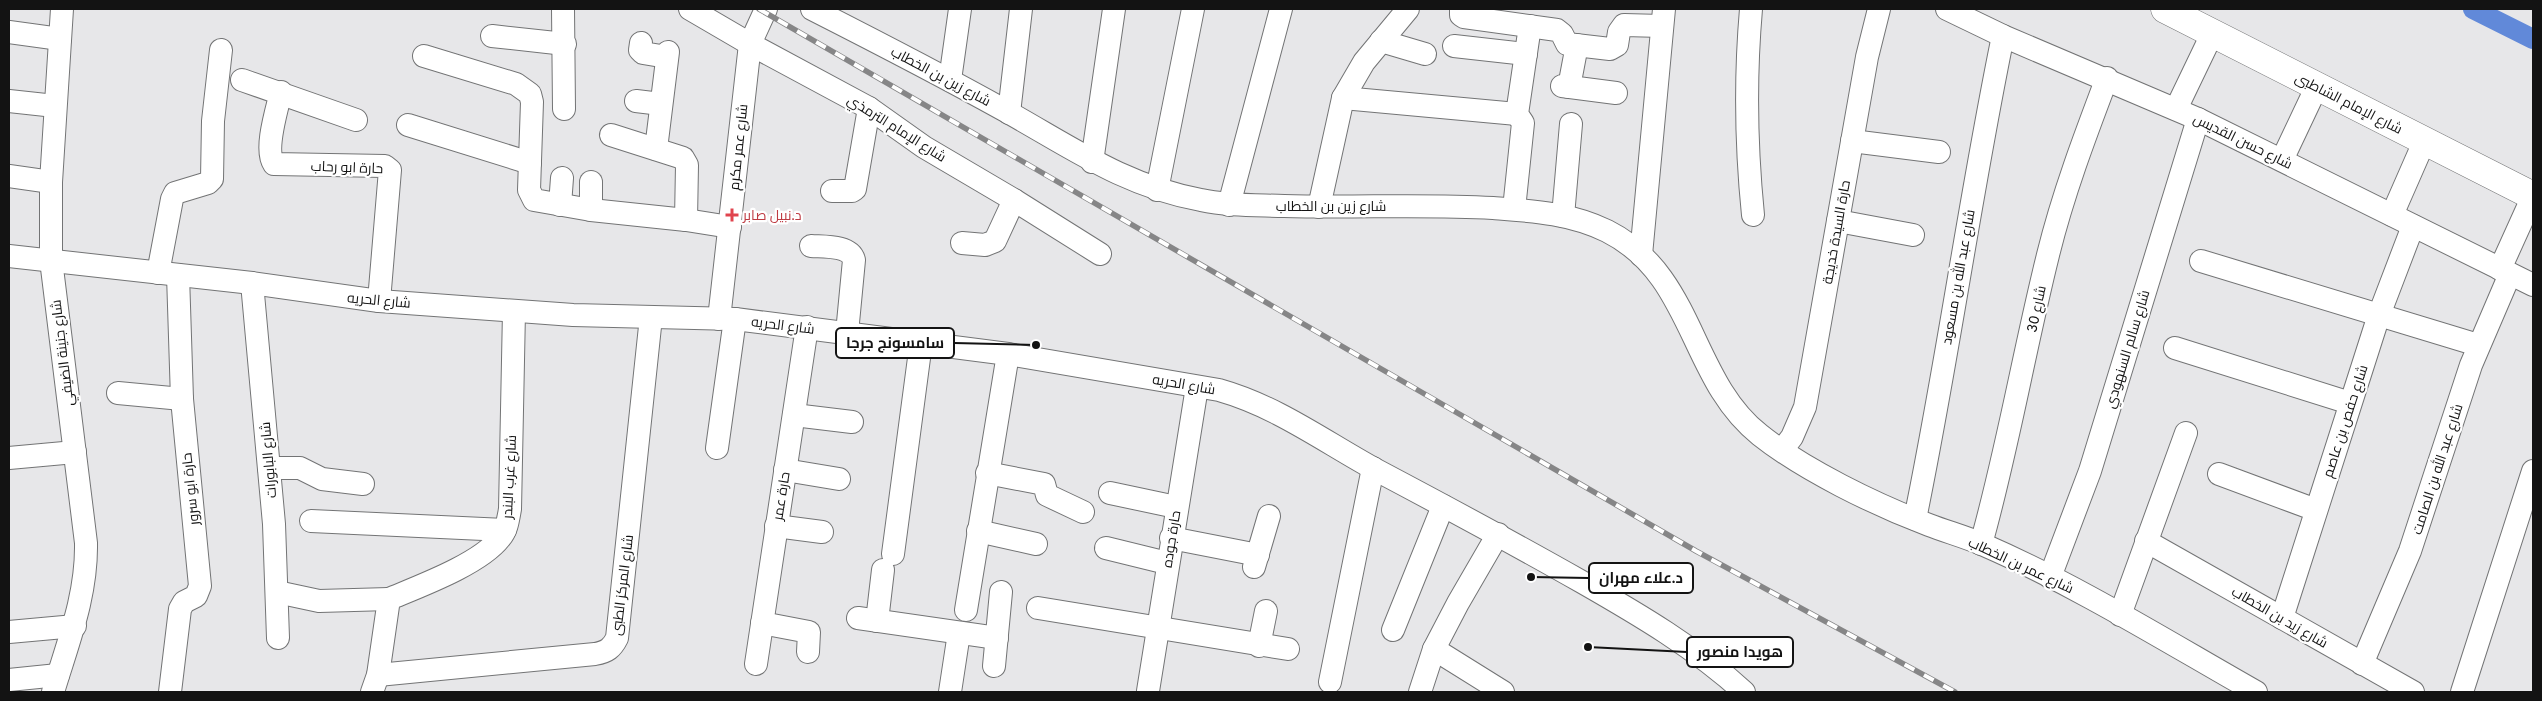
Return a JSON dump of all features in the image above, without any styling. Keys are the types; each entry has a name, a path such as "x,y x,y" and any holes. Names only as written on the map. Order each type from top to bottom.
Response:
{"main road":[{"name":"شارع الإمام الشاطبى","path":"2164,9 2213,32 2424,142 2533,196"}],"street":[{"name":"شارع جنينة الضيفي","path":"56,684 74,626 86,569 86,543 51,260 51,182 62,9"},
{"path":"563,9 565,44 564,109"},
{"name":"شارع الإمام الترمذي","path":"690,9 750,44 869,108 924,147 1100,254"},
{"name":"شارع عمر مكرم","path":"717,448 727,319 730,228 750,44 766,9"},
{"name":"شارع زين بن الخطاب","path":"812,9 950,80 1092,162 1126,179 1157,190 1229,204 1319,207 1466,206 1514,209 1562,216 1610,233 1642,255 1670,288 1727,400 1752,428 1782,450"},
{"path":"950,80 960,9"},
{"path":"1008,112 1021,9"},
{"path":"1092,162 1114,9"},
{"path":"1157,190 1193,9"},
{"path":"1229,204 1281,9"},
{"path":"1319,207 1343,98 1352,81 1381,41 1408,9"},
{"path":"1461,9 1461,15 1464,17 1557,30 1562,34 1565,43 1614,49 1617,45 1621,28 1624,25 1663,17 1642,255"},
{"path":"1751,9 1746,110 1748,170 1753,215"},
{"name":"حارة السيدة خديجة","path":"1782,450 1800,422 1805,406 1867,57 1879,9"},
{"name":"شارع حسن القديس","path":"1947,9 2003,36 2107,78 2198,119 2533,285"},
{"path":"1514,209 1523,123 1517,114 1530,26"},
{"path":"9,32 60,39"},
{"path":"2176,109 2213,32"},
{"path":"492,36 565,44"},
{"name":"شارع عبد الله بن مسعود","path":"1915,520 1931,443 1983,132 2003,36"},
{"path":"1381,41 1425,54"},
{"path":"641,44 640,50 643,53 668,55 656,149"},
{"path":"1577,45 1566,86 1616,93"},
{"path":"1454,46 1526,54"},
{"name":"حارة ابو سرور","path":"170,692 180,610 184,602 196,596 200,586 168,274 172,199 175,193 208,183 212,179 213,121 221,50"},
{"path":"424,56 524,88 530,94 532,102 529,190 532,198 538,202 591,210 686,220 730,228"},
{"name":"شارع 30","path":"1981,544 2018,394 2048,254 2071,175 2107,78"},
{"path":"242,80 281,92 356,120"},
{"path":"2282,160 2317,86"},
{"name":"حارة ابو رحاب","path":"281,92 270,142 271,158 274,164 385,166 390,170 379,301"},
{"path":"1343,98 1517,114"},
{"path":"9,101 55,106"},
{"path":"636,101 661,104"},
{"path":"832,192 852,191 855,189 869,108"},
{"name":"شارع سالم السنهودي","path":"2050,576 2090,471 2198,119"},
{"path":"1562,216 1571,124"},
{"path":"408,125 530,163"},
{"path":"611,135 679,156 686,162 686,220"},
{"path":"1852,141 1939,152"},
{"path":"2392,215 2424,142"},
{"path":"9,176 51,182"},
{"path":"560,205 562,178"},
{"path":"591,182 591,210"},
{"name":"شارع عبد الله بن الصامت","path":"2362,664 2410,552 2457,405 2533,196"},
{"path":"962,243 985,245 995,241 1014,200"},
{"path":"1838,221 1913,235"},
{"name":"شارع حفص بن عاصم","path":"2282,618 2379,315 2413,226"},
{"path":"811,246 846,250 853,255 848,332"},
{"name":"شارع الحريه","path":"9,256 252,283 379,301 514,311 727,319 848,332 1008,354 1250,398 1373,468 1498,534 1625,607 1692,650 1744,692"},
{"path":"2201,261 2478,345"},
{"name":"شارع البابورات","path":"252,283 269,468 278,638"},
{"name":"شارع غرب البندر","path":"389,599 468,562 493,546 505,530 510,509 514,311"},
{"name":"شارع المركز الطبى","path":"375,684 604,653 613,646 617,638 651,317"},
{"name":"حارة عمر","path":"756,664 807,328"},
{"path":"921,343 888,562 868,620 997,638"},
{"path":"2175,348 2350,403"},
{"path":"966,610 1008,354"},
{"name":"حارة جوده","path":"1148,691 1171,538 1197,387"},
{"path":"118,393 182,399"},
{"path":"794,415 852,422"},
{"path":"2120,615 2186,433"},
{"name":"شارع عمر بن الخطاب","path":"1782,450 1868,498 1915,520 1981,544 2050,576 2256,692"},
{"path":"9,458 74,452"},
{"path":"269,468 300,468 322,479 363,484"},
{"path":"1330,682 1373,468"},
{"path":"785,470 839,479"},
{"path":"2462,692 2533,471"},
{"path":"987,473 1044,484 1047,495 1083,512"},
{"path":"2219,474 2316,510"},
{"path":"1110,493 1176,507"},
{"path":"1393,630 1443,506"},
{"path":"1171,538 1256,561 1269,516"},
{"path":"311,521 505,530"},
{"path":"776,526 822,532"},
{"path":"978,531 1036,544"},
{"path":"1420,692 1434,649 1498,534"},
{"name":"شارع زيد بن الخطاب","path":"2146,541 2413,692"},
{"path":"1106,548 1167,563"},
{"path":"277,592 319,600 389,599 375,684"},
{"path":"994,666 1002,592"},
{"path":"1038,608 1259,646 1288,649"},
{"path":"1259,646 1266,611"},
{"path":"762,623 809,632 808,652"},
{"path":"9,632 74,626"},
{"path":"950,692 959,633"},
{"path":"1434,649 1503,692"},
{"path":"9,680 56,684"}],"waterway":[{"path":"2473,9 2533,39"}],"railway":[{"path":"759,9 1696,551 1955,692"}],"place":[{"name":"د.نبيل صابر","path":"732,215"},
{"name":"سامسونج جرجا","path":"1036,345"},
{"name":"د.علاء مهران","path":"1531,577"},
{"name":"هويدا منصور","path":"1588,647"}]}
